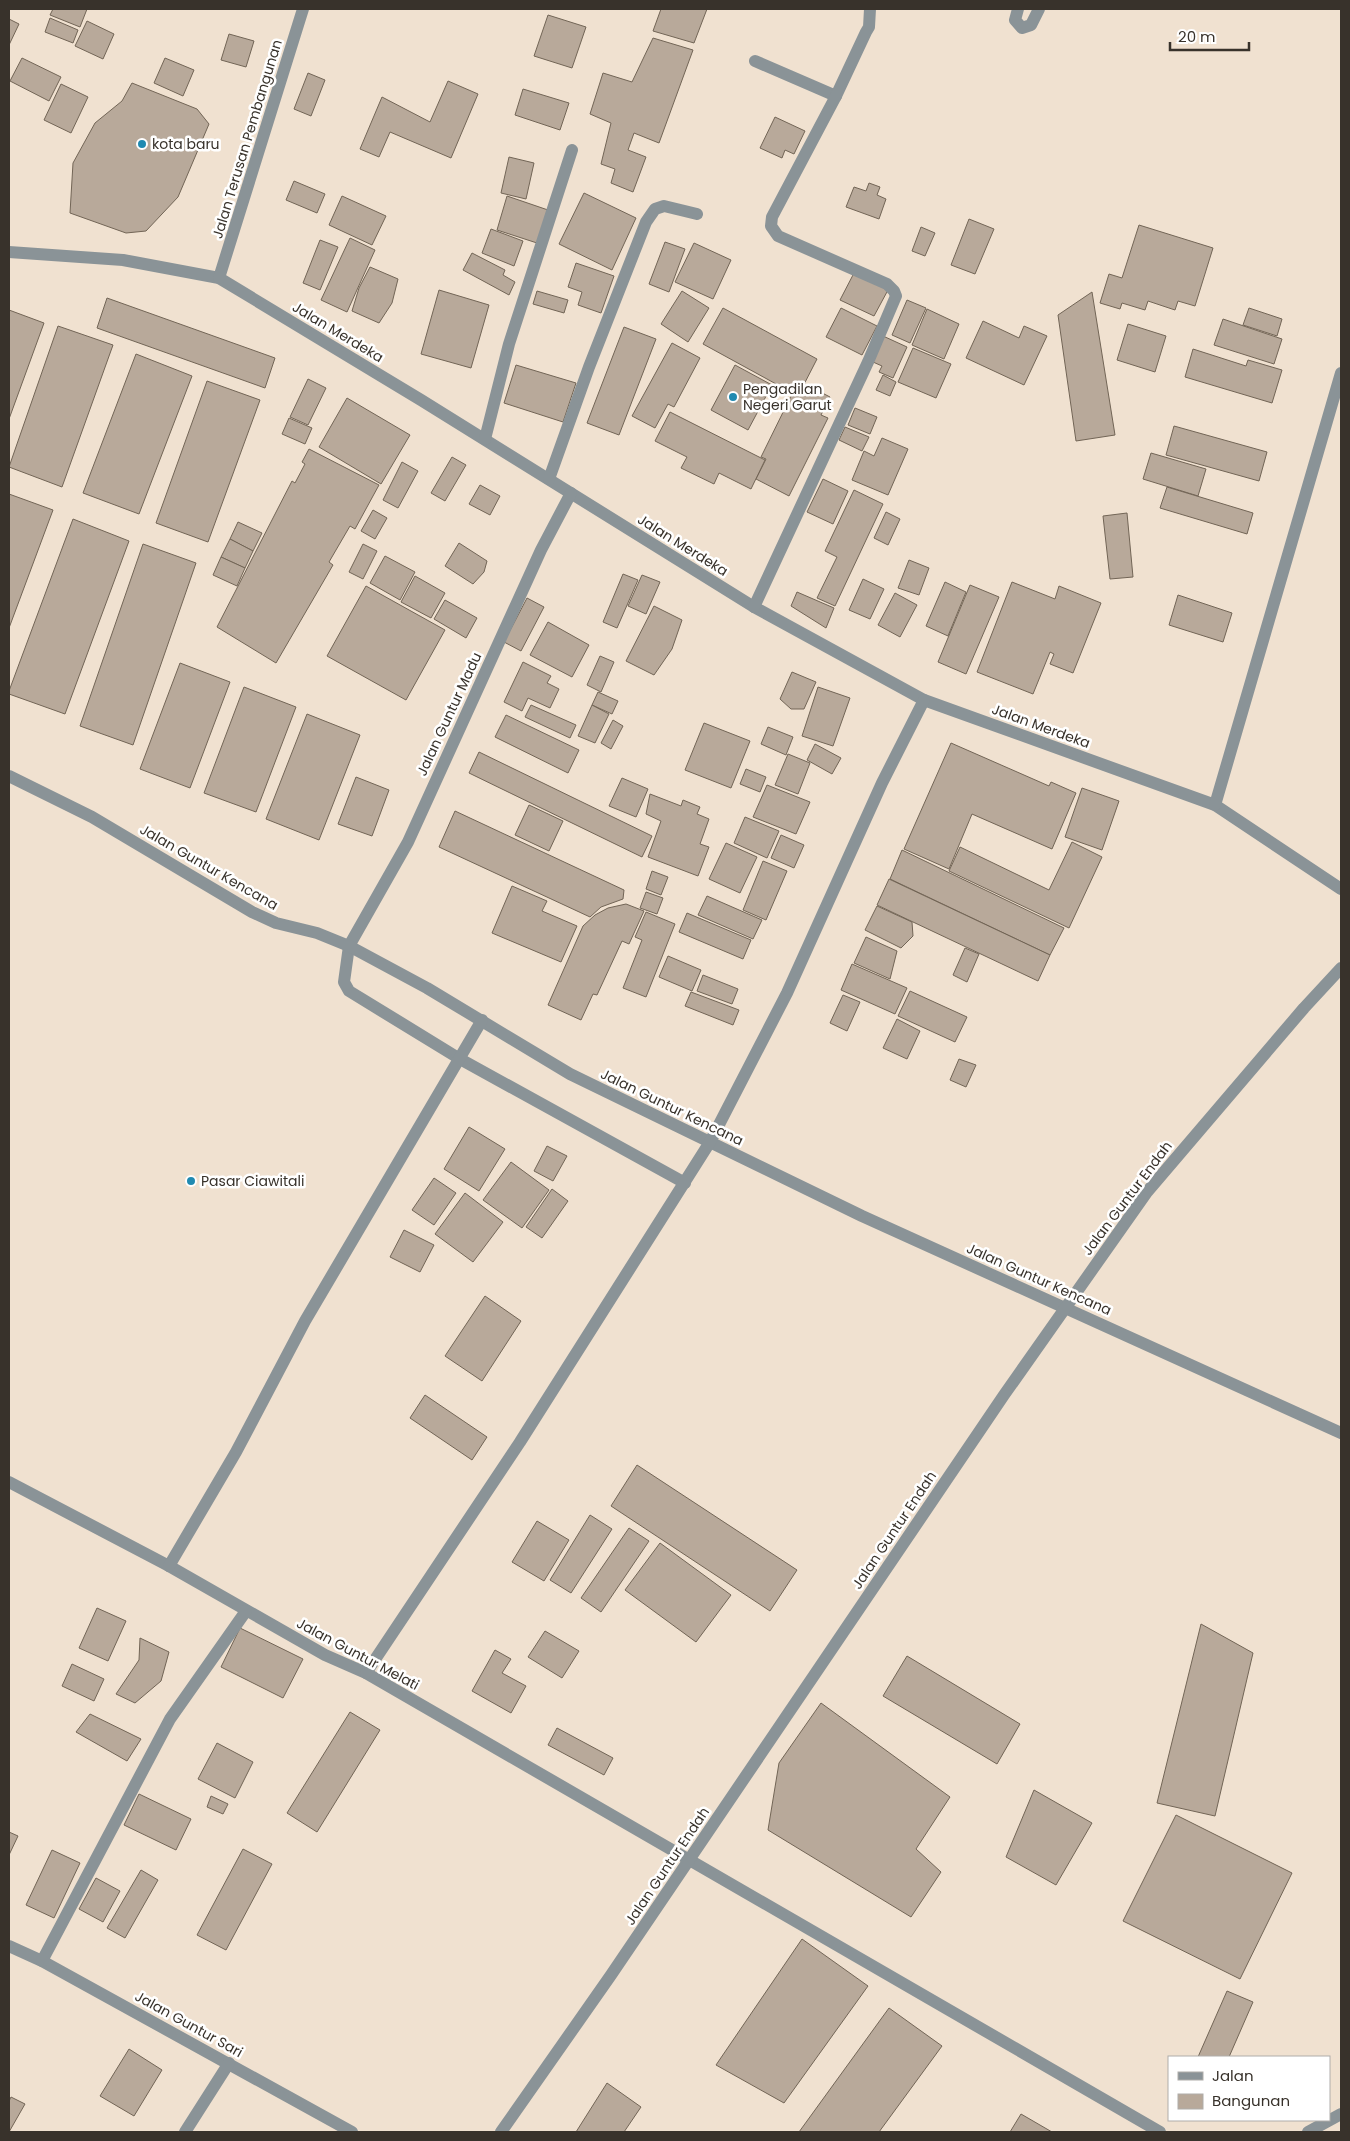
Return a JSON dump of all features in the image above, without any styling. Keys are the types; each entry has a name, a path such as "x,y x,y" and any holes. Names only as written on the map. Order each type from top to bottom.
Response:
{"street":[{"name":"Jalan Terusan Pembangunan","path":"219,278 303,9"},
{"path":"754,606 864,371 896,296 887,284 778,236 772,226 772,217 836,96 869,27 870,9"},
{"path":"1018,9 1015,20 1022,28 1030,25 1040,9"},
{"path":"755,61 836,96"},
{"path":"485,440 509,344 572,150"},
{"path":"549,479 589,367 646,222 655,208 664,206 697,214"},
{"name":"Jalan Merdeka","path":"9,252 123,260 219,278 571,492 754,606 924,700 1216,805 1341,889"},
{"path":"1216,805 1341,373"},
{"name":"Jalan Guntur Madu","path":"349,946 408,842 537,558 571,492"},
{"path":"366,1673 520,1442 710,1142 787,994 882,782 924,700"},
{"name":"Jalan Guntur Kencana","path":"9,776 92,818 252,912 276,923 317,933 349,946 427,988 570,1074 862,1216 1341,1433"},
{"path":"349,946 344,982 349,992 460,1059 685,1183"},
{"name":"Jalan Guntur Endah","path":"501,2132 689,1860 999,1404 1167,1166 1341,968"},
{"path":"169,1566 236,1452 305,1322 482,1020"},
{"name":"Jalan Guntur Melati","path":"9,1482 169,1566 325,1655 366,1673 1160,2132"},
{"path":"42,1961 170,1719 246,1611"},
{"name":"Jalan Guntur Sari","path":"9,1946 42,1961 352,2132"},
{"path":"185,2132 229,2063"},
{"path":"1330,2120 1341,2114"},
{"path":"1308,2132 1328,2121"}],"building":[{"path":"53,9 87,9 80,27 50,15"},
{"path":"661,9 707,9 694,43 653,31"},
{"path":"548,15 586,27 572,68 534,56"},
{"path":"50,18 78,30 73,43 45,32"},
{"path":"9,19 19,24 9,45"},
{"path":"87,21 114,34 103,59 75,46"},
{"path":"229,34 254,41 246,67 221,60"},
{"path":"653,38 693,50 659,143 634,133 628,150 646,157 633,192 611,183 615,169 601,164 611,123 590,114 603,73 632,82"},
{"path":"22,58 61,77 49,101 10,81"},
{"path":"165,58 194,70 183,96 154,83"},
{"path":"308,73 325,80 311,116 294,109"},
{"path":"448,81 478,94 451,158 390,132 379,157 360,149 382,97 430,122"},
{"name":"kota baru","path":"132,83 197,109 209,124 178,197 146,231 126,233 70,213 73,163 95,123 122,101"},
{"path":"61,84 88,97 71,133 44,120"},
{"path":"523,89 569,103 560,130 515,115"},
{"path":"775,117 805,131 794,154 785,150 782,158 760,148"},
{"path":"509,157 534,163 526,199 501,193"},
{"path":"294,181 325,194 317,213 286,200"},
{"path":"869,183 880,187 877,195 886,199 879,219 846,207 854,187 866,191"},
{"path":"584,193 636,218 612,270 559,244"},
{"path":"342,196 386,216 372,245 329,225"},
{"path":"507,196 548,210 537,243 497,230"},
{"path":"969,219 994,229 975,274 951,265"},
{"path":"1139,225 1213,248 1195,306 1178,301 1175,310 1148,301 1145,310 1122,303 1120,309 1100,303 1109,274 1122,278"},
{"path":"921,227 935,233 925,256 912,251"},
{"path":"491,229 523,241 514,266 482,253"},
{"path":"350,238 375,250 347,312 321,300"},
{"path":"320,240 338,247 320,290 303,283"},
{"path":"665,242 685,249 669,292 649,284"},
{"path":"694,243 731,260 713,299 675,282"},
{"path":"472,253 505,270 503,275 515,282 509,295 463,270"},
{"path":"576,263 614,276 601,313 578,305 582,292 568,287"},
{"path":"370,267 398,279 392,303 379,323 352,311 359,288"},
{"path":"854,273 888,290 874,316 840,300"},
{"path":"439,290 489,305 471,368 421,354"},
{"path":"537,291 568,300 564,313 533,304"},
{"path":"682,291 709,308 688,342 661,324"},
{"path":"1092,292 1115,435 1076,441 1058,315"},
{"path":"107,298 275,358 265,388 97,328"},
{"path":"907,300 926,308 910,343 892,335"},
{"path":"723,308 817,359 798,396 703,344"},
{"path":"841,308 877,326 862,355 826,337"},
{"path":"1249,308 1282,319 1277,336 1243,325"},
{"path":"927,309 959,324 944,359 912,345"},
{"path":"9,310 44,323 9,419"},
{"path":"1223,319 1282,339 1274,364 1214,345"},
{"path":"983,321 1019,338 1024,326 1047,336 1024,385 966,358"},
{"path":"1128,324 1166,336 1155,372 1117,360"},
{"path":"58,326 113,345 62,487 9,467"},
{"path":"624,327 656,339 619,435 587,423"},
{"path":"883,336 907,347 893,378 879,372 882,366 873,362"},
{"path":"672,343 700,358 674,407 668,404 655,428 632,416"},
{"path":"913,348 951,364 936,398 898,382"},
{"path":"1193,349 1246,366 1248,360 1282,370 1272,403 1185,377"},
{"path":"136,354 192,376 139,514 83,493"},
{"path":"516,365 576,383 563,422 504,403"},
{"path":"735,365 772,385 748,430 711,410"},
{"path":"883,375 896,382 890,396 876,390"},
{"path":"308,379 326,388 308,425 290,417"},
{"path":"207,381 260,400 208,542 156,523"},
{"path":"805,384 830,397 821,415 828,418 789,496 756,479 766,459 761,457 792,394 798,397"},
{"path":"347,398 410,435 381,484 319,447"},
{"path":"855,408 877,417 870,434 848,425"},
{"path":"670,412 765,460 751,489 719,473 714,484 681,468 687,457 655,441"},
{"path":"289,418 312,428 305,444 282,434"},
{"path":"1174,426 1267,452 1259,481 1166,455"},
{"path":"845,427 869,437 862,451 839,440"},
{"path":"882,438 908,449 888,495 852,480 864,451 874,456"},
{"path":"309,449 379,485 355,529 350,526 329,562 333,565 276,663 217,627 292,481 295,483 305,464 302,462"},
{"path":"1151,453 1206,469 1198,496 1143,479"},
{"path":"452,457 466,465 445,501 431,493"},
{"path":"402,462 418,471 398,508 383,500"},
{"path":"823,479 848,491 833,524 807,512"},
{"path":"480,485 500,496 490,515 469,504"},
{"path":"1167,487 1253,513 1247,534 1160,508"},
{"path":"854,490 883,504 835,606 817,598 837,557 825,551"},
{"path":"9,494 53,510 9,628"},
{"path":"373,510 387,518 375,539 361,531"},
{"path":"886,512 900,519 888,545 874,538"},
{"path":"1127,513 1133,577 1110,579 1103,516"},
{"path":"73,519 129,541 65,714 9,694 9,691"},
{"path":"238,522 262,533 253,551 230,539"},
{"path":"230,539 253,551 245,568 221,557"},
{"path":"459,543 487,561 484,572 473,584 445,566"},
{"path":"143,544 196,563 133,745 80,726"},
{"path":"363,544 377,551 363,579 349,572"},
{"path":"385,556 415,572 400,600 370,583"},
{"path":"221,557 245,568 237,586 213,575"},
{"path":"909,560 929,568 919,595 898,588"},
{"path":"623,574 638,580 617,628 603,622"},
{"path":"642,575 660,582 646,614 628,606"},
{"path":"415,576 445,593 431,618 401,602"},
{"path":"863,579 884,589 870,619 849,610"},
{"path":"945,582 966,592 948,636 926,626"},
{"path":"1012,582 1055,599 1059,586 1101,603 1073,673 1050,664 1054,654 1050,652 1033,694 977,672"},
{"path":"970,585 999,597 966,674 938,662"},
{"path":"366,586 445,630 406,700 327,656"},
{"path":"797,592 834,608 826,628 791,606"},
{"path":"895,593 917,605 900,637 878,625"},
{"path":"1178,595 1232,613 1223,642 1169,625"},
{"path":"527,598 544,607 521,651 504,642"},
{"path":"445,600 477,618 466,638 434,619"},
{"path":"654,606 682,620 672,649 654,675 626,661"},
{"path":"548,622 589,645 572,677 530,655"},
{"path":"600,656 614,662 601,692 587,685"},
{"path":"523,662 551,676 547,683 559,689 550,708 528,698 522,711 504,702"},
{"path":"180,663 230,682 190,788 140,769"},
{"path":"792,672 816,682 804,709 791,709 780,699"},
{"path":"244,687 296,707 256,812 204,793"},
{"path":"818,687 850,698 833,746 802,736"},
{"path":"598,692 618,701 612,714 592,705"},
{"path":"531,705 576,725 570,738 525,717"},
{"path":"592,705 609,714 595,743 578,736"},
{"path":"307,714 360,735 319,840 266,819"},
{"path":"506,715 579,750 568,773 495,737"},
{"path":"613,720 623,726 611,749 601,743"},
{"path":"704,723 750,741 731,788 685,770"},
{"path":"768,727 793,737 786,755 761,744"},
{"path":"951,743 1049,786 1051,782 1076,793 1052,849 972,814 949,869 904,849"},
{"path":"815,744 841,758 832,774 807,760"},
{"path":"479,752 652,836 642,857 469,773"},
{"path":"788,754 810,763 798,794 775,785"},
{"path":"746,769 766,777 760,792 740,784"},
{"path":"356,777 389,790 372,836 338,824"},
{"path":"622,778 648,789 636,817 609,806"},
{"path":"767,785 810,802 796,834 753,817"},
{"path":"1082,788 1119,801 1102,850 1065,837"},
{"path":"650,794 681,806 683,800 700,807 697,814 709,819 700,844 709,847 698,876 648,857 661,821 646,814"},
{"path":"529,805 563,821 549,851 515,835"},
{"path":"455,811 624,890 623,899 601,907 590,917 439,847"},
{"path":"745,817 779,831 767,858 734,843"},
{"path":"781,835 804,845 794,868 771,858"},
{"path":"1072,842 1102,857 1069,928 949,871 960,847 1049,890"},
{"path":"726,843 757,857 740,893 709,879"},
{"path":"902,850 1064,928 1050,955 890,879"},
{"path":"763,861 787,871 766,920 743,910"},
{"path":"652,871 668,877 661,895 646,889"},
{"path":"889,879 1050,955 1038,981 877,905"},
{"path":"512,886 547,901 542,911 577,926 561,962 492,933"},
{"path":"646,892 663,898 657,914 640,908"},
{"path":"707,896 762,920 753,939 698,915"},
{"path":"626,904 644,911 629,944 622,941 597,995 593,994 581,1020 548,1005 583,926 595,915 608,908"},
{"path":"877,906 912,922 913,936 901,948 865,930"},
{"path":"646,912 675,924 646,997 623,988 642,940 635,937"},
{"path":"687,913 751,940 743,959 679,932"},
{"path":"866,937 897,951 890,979 854,963"},
{"path":"965,948 979,954 967,982 953,975"},
{"path":"668,956 701,970 692,991 659,977"},
{"path":"852,964 907,988 895,1014 841,990"},
{"path":"703,975 738,989 732,1004 697,991"},
{"path":"910,991 967,1017 955,1042 898,1016"},
{"path":"691,992 739,1010 733,1025 685,1006"},
{"path":"843,995 860,1002 847,1031 830,1023"},
{"path":"897,1019 920,1031 907,1059 883,1048"},
{"path":"959,1059 976,1065 966,1087 950,1080"},
{"path":"469,1127 505,1149 479,1191 444,1169"},
{"path":"547,1146 567,1156 553,1181 534,1171"},
{"path":"511,1162 549,1190 522,1228 483,1200"},
{"path":"434,1178 456,1193 434,1225 412,1210"},
{"path":"552,1189 568,1201 542,1238 526,1227"},
{"path":"465,1193 503,1222 473,1262 435,1234"},
{"path":"404,1230 434,1245 420,1272 390,1257"},
{"path":"485,1296 521,1321 482,1381 445,1356"},
{"path":"425,1395 487,1437 472,1460 410,1418"},
{"path":"637,1465 797,1570 770,1611 611,1506"},
{"path":"590,1515 612,1529 571,1593 550,1580"},
{"path":"537,1521 569,1540 544,1581 512,1562"},
{"path":"629,1528 649,1541 601,1612 581,1598"},
{"path":"660,1543 731,1595 696,1642 625,1590"},
{"path":"97,1608 126,1621 108,1661 79,1648"},
{"path":"1201,1624 1253,1653 1215,1816 1157,1803"},
{"path":"240,1628 303,1659 283,1698 221,1667"},
{"path":"545,1631 579,1651 562,1678 528,1657"},
{"path":"140,1638 169,1652 161,1681 135,1703 116,1694 139,1660"},
{"path":"495,1650 511,1659 502,1673 526,1686 511,1713 472,1691"},
{"path":"907,1656 1020,1724 997,1764 883,1696"},
{"path":"72,1664 104,1679 94,1701 62,1686"},
{"path":"821,1703 950,1797 916,1849 941,1872 911,1917 768,1830 779,1763"},
{"path":"350,1712 380,1730 317,1832 287,1813"},
{"path":"90,1714 141,1739 127,1761 76,1732"},
{"path":"557,1728 613,1758 604,1775 548,1745"},
{"path":"217,1743 253,1762 235,1798 198,1779"},
{"path":"1034,1790 1092,1823 1056,1885 1006,1857"},
{"path":"139,1794 191,1819 176,1850 124,1825"},
{"path":"211,1796 228,1804 223,1814 207,1807"},
{"path":"1176,1815 1292,1873 1240,1979 1123,1921"},
{"path":"9,1832 18,1836 9,1855"},
{"path":"243,1849 272,1864 226,1950 197,1935"},
{"path":"52,1850 80,1863 54,1918 26,1905"},
{"path":"141,1870 158,1880 125,1938 107,1928"},
{"path":"96,1878 120,1891 103,1922 79,1909"},
{"path":"802,1939 868,1986 784,2103 716,2065"},
{"path":"1227,1991 1253,2002 1229,2056 1198,2056"},
{"path":"889,2008 942,2046 879,2132 799,2132"},
{"path":"129,2049 162,2070 134,2116 100,2096"},
{"path":"607,2083 641,2107 624,2132 576,2132"},
{"path":"11,2097 25,2104 9,2132 9,2101"},
{"path":"1021,2114 1052,2132 1010,2132"}],"place":[{"name":"kota baru","path":"142,144"},
{"name":"Pengadilan Negeri Garut","path":"733,397"},
{"name":"Pasar Ciawitali","path":"191,1181"}]}
